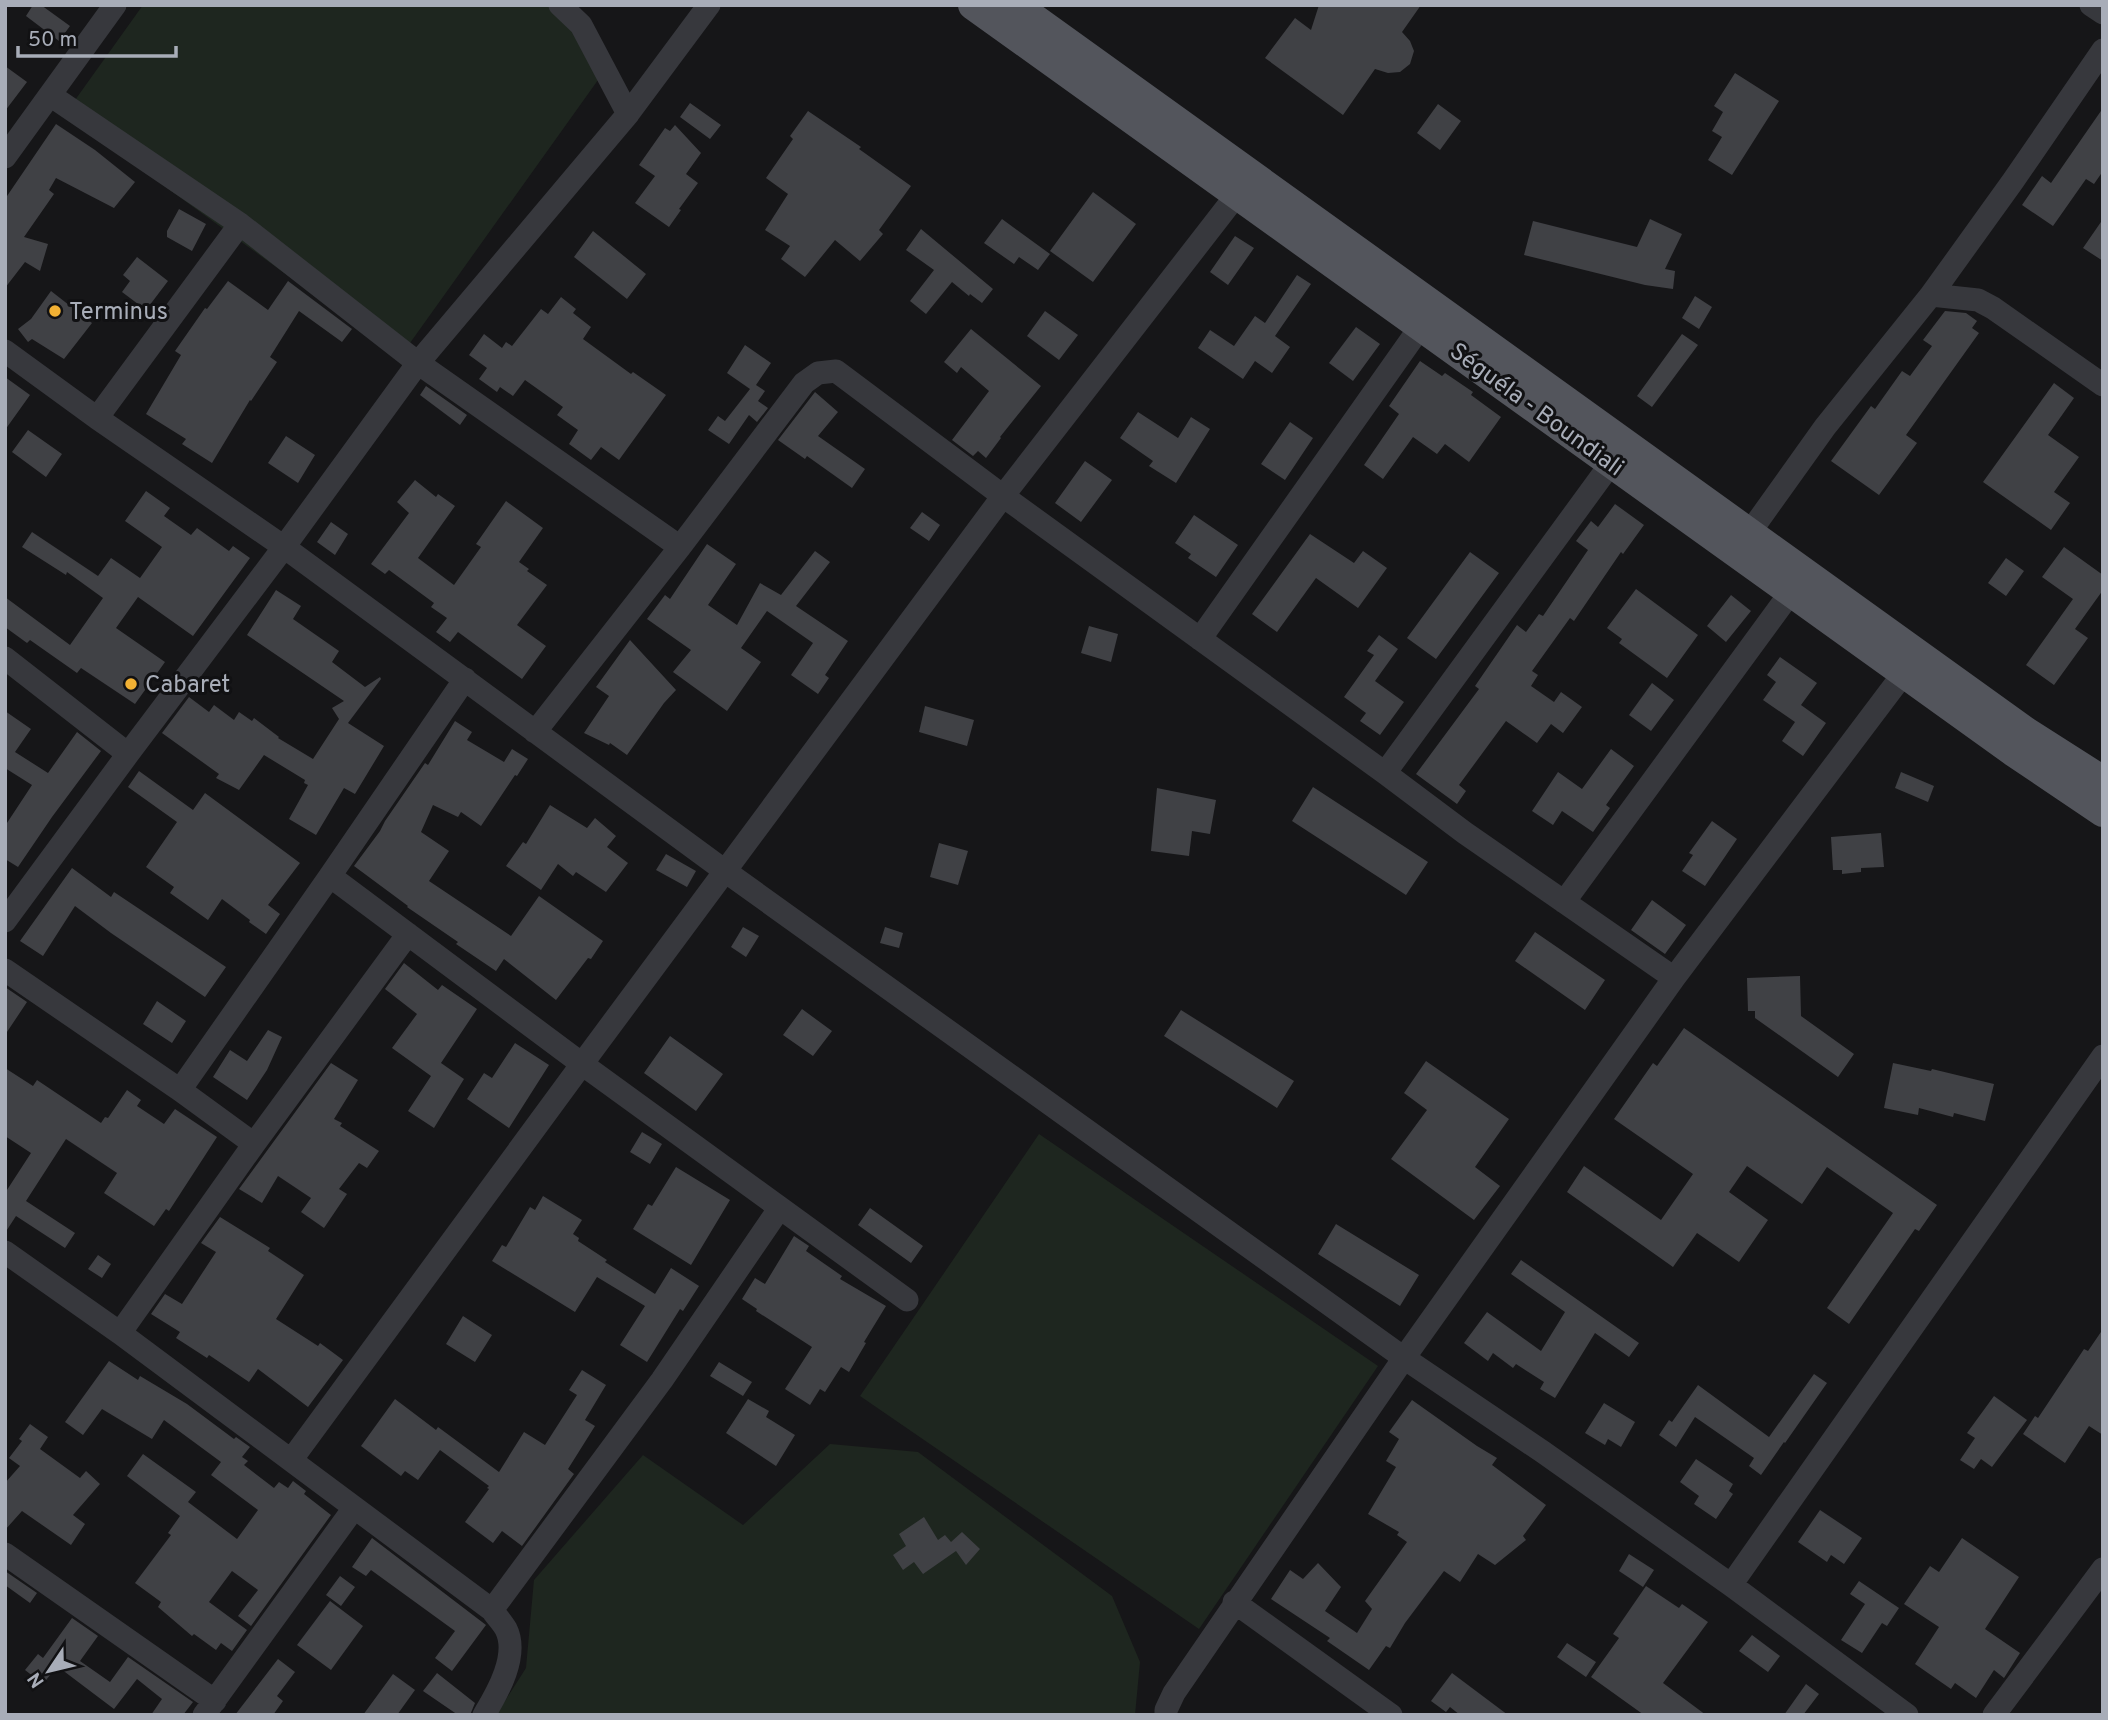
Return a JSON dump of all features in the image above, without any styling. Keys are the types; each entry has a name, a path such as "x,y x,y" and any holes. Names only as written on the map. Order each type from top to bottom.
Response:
{"main road":[{"name":"Séguéla - Boundiali","path":"973,5 1245,184 1750,532 2026,732 2103,782"},
{"name":"Séguéla - Boundiali","path":"1014,5 1245,184 1421,326 2014,752 2103,811"}],"street":[{"path":"5,157 116,5"},
{"path":"560,5 581,25 628,114"},
{"path":"5,921 418,363 628,114 709,5"},
{"path":"2091,5 2103,13"},
{"path":"1750,532 1825,427 1931,295 2103,50"},
{"path":"50,95 240,224 418,363 680,547"},
{"path":"292,1459 1003,496 1245,184"},
{"path":"97,418 240,224"},
{"path":"1931,295 1978,300 2103,385"},
{"path":"1200,639 1421,326"},
{"path":"5,351 284,547 725,871 1404,1357 1731,1585 1908,1715"},
{"path":"535,732 804,383 818,373 836,371 1465,834 1674,978"},
{"path":"1385,773 1612,463"},
{"path":"1564,902 1791,592"},
{"path":"5,657 128,754"},
{"path":"1166,1715 1174,1693 1234,1602 1404,1357 1674,978 1904,673"},
{"path":"180,1090 465,679"},
{"path":"330,876 779,1209 907,1300"},
{"path":"120,1333 408,934"},
{"path":"5,970 254,1144"},
{"path":"1731,1585 2103,1056"},
{"path":"492,1611 662,1380 779,1209"},
{"path":"5,1252 292,1459 492,1611 507,1631 510,1655 501,1686 484,1715"},
{"path":"5,1554 210,1708 354,1508"},
{"path":"1994,1715 2103,1569"},
{"path":"1234,1602 1391,1715"}],"shaded area":[{"path":"143,5 559,5 598,80 400,357 65,114"},
{"path":"1039,1134 1378,1366 1199,1629 860,1396"},
{"path":"830,1444 918,1452 1112,1596 1140,1662 1135,1715 496,1715 526,1668 534,1580 643,1455 743,1525"}],"building":[{"path":"33,5 41,5 70,26 59,41 26,16"},
{"path":"1319,5 1421,5 1402,32 1414,51 1410,64 1400,72 1388,73 1375,69 1343,115 1265,58 1295,18 1311,30"},
{"path":"5,66 27,82 5,111"},
{"path":"1735,73 1779,101 1732,175 1708,160 1722,137 1712,131 1723,112 1714,106"},
{"path":"690,103 721,125 710,139 680,117"},
{"path":"1438,104 1461,121 1440,150 1417,133"},
{"path":"2103,108 2103,171 2094,184 2086,179 2053,226 2022,205 2042,176 2051,183"},
{"path":"808,111 911,186 879,230 883,234 860,261 835,240 805,277 781,259 790,246 765,230 788,194 766,178 793,139 790,136"},
{"path":"56,124 95,150 135,182 114,208 56,178 49,190 54,194 24,237 48,244 40,271 25,262 5,288 5,199"},
{"path":"675,125 701,153 686,174 698,183 669,227 635,203 655,176 639,165 665,128 670,131"},
{"path":"1093,192 1136,224 1093,282 1050,251"},
{"path":"179,209 206,224 192,251 167,237 167,231"},
{"path":"1002,219 1050,254 1038,270 1019,257 1014,264 984,243"},
{"path":"1650,219 1682,234 1665,269 1675,271 1673,289 1645,285 1524,255 1533,221 1637,247"},
{"path":"2103,219 2103,261 2083,248"},
{"path":"921,229 993,289 982,303 952,282 926,314 910,301 934,270 906,250"},
{"path":"593,231 646,274 627,299 574,257"},
{"path":"1235,236 1254,248 1228,285 1210,272"},
{"path":"137,257 168,281 146,310 122,292 130,281 123,275"},
{"path":"1297,275 1311,284 1275,336 1290,347 1272,373 1255,361 1243,379 1198,348 1210,330 1234,346 1255,316 1265,323"},
{"path":"228,281 268,310 288,281 352,329 342,342 299,311 270,357 277,362 250,400 212,463 182,444 186,439 146,414 181,355 175,351"},
{"path":"51,291 92,323 64,359 32,339 28,342 18,329 31,319"},
{"path":"1695,296 1712,307 1699,329 1682,318"},
{"path":"561,297 576,309 573,313 591,327 583,339 631,374 633,372 666,395 619,460 601,447 591,460 569,444 578,430 557,415 563,407 525,380 513,396 500,387 497,392 479,379 487,368 469,355 484,334 502,348 506,342 512,346 541,309 548,314"},
{"path":"1045,311 1078,335 1059,360 1027,336"},
{"path":"1945,311 1966,313 1977,321 1972,328 1979,333 1906,435 1917,443 1879,495 1831,461 1871,406 1875,409 1902,371 1910,376 1932,346 1923,340"},
{"path":"1356,327 1380,344 1353,381 1329,363"},
{"path":"971,329 1041,386 986,458 978,451 973,456 952,440 989,391 961,367 957,373 944,362"},
{"path":"1682,334 1698,345 1652,407 1637,396"},
{"path":"745,345 771,363 756,385 765,391 758,401 768,408 757,422 749,415 729,444 708,430 718,416 725,421 750,389 727,373"},
{"path":"1420,361 1442,376 1445,373 1473,392 1471,395 1501,417 1469,462 1445,444 1437,454 1413,437 1383,479 1364,465 1399,414 1389,406"},
{"path":"5,377 30,395 5,430"},
{"path":"2054,383 2074,398 2048,435 2079,457 2054,492 2070,503 2051,530 1983,482"},
{"path":"426,386 467,415 460,425 420,395"},
{"path":"815,392 838,412 818,436 865,469 852,488 807,456 805,459 778,440"},
{"path":"1138,412 1178,438 1191,417 1210,429 1176,483 1149,466 1153,461 1120,438"},
{"path":"1290,422 1313,438 1285,480 1261,464"},
{"path":"28,430 62,454 46,477 12,452"},
{"path":"286,436 315,455 298,483 268,463"},
{"path":"1085,461 1112,480 1081,522 1055,503"},
{"path":"415,480 436,497 438,494 455,506 418,558 454,585 481,547 476,544 506,501 543,528 519,562 547,585 517,625 546,646 522,679 458,632 450,642 436,632 447,618 431,607 434,603 389,570 385,574 371,564 409,513 397,502"},
{"path":"146,491 170,508 164,516 191,535 197,528 229,551 233,546 250,558 193,636 138,597 116,628 165,662 135,704 81,668 77,673 30,640 27,643 5,627 5,597 70,645 103,598 67,572 66,575 22,547 32,532 98,576 111,558 140,578 162,547 125,521"},
{"path":"1615,504 1644,525 1623,554 1621,552 1574,621 1570,618 1532,671 1538,675 1531,686 1554,702 1561,692 1582,707 1563,733 1551,724 1537,743 1506,721 1459,785 1466,791 1457,804 1416,774 1479,689 1475,686 1517,625 1526,632 1539,614 1543,616 1588,550 1576,541 1591,521 1598,527"},
{"path":"922,512 940,525 929,541 910,528"},
{"path":"1194,515 1238,545 1216,577 1188,558 1191,554 1175,543"},
{"path":"331,522 348,534 335,555 317,542"},
{"path":"1310,534 1354,563 1363,551 1387,568 1358,608 1316,578 1277,632 1252,614"},
{"path":"707,544 736,564 708,605 737,625 760,583 781,595 815,551 830,562 796,606 848,641 825,675 829,678 818,694 791,675 813,643 767,611 741,648 761,662 727,711 673,672 691,650 647,619 665,595 670,599"},
{"path":"2064,547 2103,575 2103,590 2075,629 2088,638 2054,685 2026,665 2073,599 2042,577"},
{"path":"1470,552 1499,573 1436,659 1407,638"},
{"path":"2006,558 2024,571 2006,596 1988,583"},
{"path":"1636,589 1698,635 1667,678 1619,643 1622,639 1607,628"},
{"path":"276,590 301,606 293,619 339,651 332,662 365,687 380,677 381,679 348,723 384,746 355,794 344,788 316,835 289,819 308,785 304,783 305,780 264,755 239,790 216,778 219,774 162,733 189,697 209,712 214,705 234,720 239,712 252,721 254,718 278,738 313,759 339,719 332,708 344,701 247,635"},
{"path":"1731,595 1751,611 1726,642 1707,626"},
{"path":"1089,626 1118,634 1111,662 1081,653"},
{"path":"1379,635 1398,649 1375,681 1404,702 1380,735 1360,721 1366,713 1344,697 1374,655 1367,651"},
{"path":"630,640 676,690 627,755 610,743 609,745 584,733 609,696 596,687"},
{"path":"1780,657 1817,683 1801,705 1826,723 1803,756 1782,741 1795,722 1763,700 1776,682 1767,675"},
{"path":"1652,683 1674,700 1651,731 1629,715"},
{"path":"925,706 974,720 967,746 919,732"},
{"path":"5,711 31,729 15,752 48,773 77,732 101,751 18,867 5,859 5,826 32,785 5,768"},
{"path":"455,721 472,732 467,740 504,762 512,749 528,759 481,826 461,812 458,817 433,805 421,832 449,851 429,881 511,936 539,896 603,941 556,1000 504,959 496,971 354,866 425,763 428,765"},
{"path":"1611,749 1634,766 1606,805 1610,808 1593,832 1562,811 1553,825 1532,811 1558,772 1582,789"},
{"path":"139,771 193,810 205,793 300,863 268,905 280,914 266,934 222,899 208,920 170,893 174,887 146,867 177,822 128,787"},
{"path":"1901,772 1934,786 1928,802 1895,788"},
{"path":"1313,787 1428,862 1406,895 1292,821"},
{"path":"1157,788 1216,800 1210,834 1192,831 1189,856 1151,851"},
{"path":"550,805 587,828 595,818 616,836 607,847 628,863 606,892 576,872 573,876 558,864 541,890 506,866 523,842 526,844"},
{"path":"1712,821 1737,839 1705,886 1682,871 1693,855 1689,853"},
{"path":"1881,833 1884,867 1861,868 1861,872 1842,874 1842,870 1833,870 1831,837"},
{"path":"939,843 968,851 958,885 930,877"},
{"path":"666,854 696,871 687,887 656,870"},
{"path":"72,868 111,897 114,892 226,967 205,997 75,906 43,956 20,941"},
{"path":"1652,900 1686,925 1665,954 1631,930"},
{"path":"743,927 759,936 746,957 731,947"},
{"path":"885,927 903,933 899,948 880,943"},
{"path":"1535,932 1605,980 1585,1010 1515,961"},
{"path":"404,963 438,990 442,985 477,1009 441,1063 464,1079 434,1128 408,1111 431,1076 392,1048 417,1014 385,989"},
{"path":"1800,976 1801,1016 1854,1054 1838,1077 1755,1018 1755,1011 1748,1011 1747,978"},
{"path":"5,987 27,1002 5,1035"},
{"path":"157,1001 186,1021 172,1043 143,1024"},
{"path":"802,1009 832,1031 813,1056 783,1035"},
{"path":"1181,1010 1294,1081 1277,1108 1164,1036"},
{"path":"1684,1028 1937,1205 1919,1231 1915,1229 1849,1324 1827,1308 1893,1213 1827,1167 1802,1204 1747,1166 1729,1192 1768,1220 1739,1262 1697,1233 1673,1267 1567,1192 1584,1166 1661,1220 1693,1174 1614,1119 1653,1063 1657,1066"},
{"path":"268,1030 282,1037 267,1070 247,1100 213,1077 230,1050 247,1061"},
{"path":"670,1036 723,1074 696,1111 644,1073"},
{"path":"515,1043 549,1065 509,1128 467,1099 484,1073 492,1078"},
{"path":"1426,1061 1509,1119 1475,1167 1500,1186 1474,1220 1391,1159 1427,1110 1404,1093"},
{"path":"331,1063 358,1080 334,1119 342,1123 340,1126 379,1151 367,1168 359,1163 339,1189 347,1194 324,1228 301,1212 311,1198 278,1176 262,1203 239,1189"},
{"path":"1893,1063 1994,1084 1985,1121 1954,1113 1953,1117 1919,1108 1918,1115 1884,1108"},
{"path":"5,1068 33,1086 37,1080 101,1123 105,1117 108,1118 127,1090 141,1100 137,1106 164,1124 175,1109 217,1137 169,1211 166,1209 154,1226 104,1193 117,1173 66,1139 26,1201 75,1233 65,1248 16,1216 5,1233 5,1193 31,1153 5,1136"},
{"path":"642,1132 662,1144 650,1164 630,1152"},
{"path":"676,1167 730,1200 691,1265 633,1229 648,1204 652,1206"},
{"path":"543,1196 582,1220 573,1234 579,1238 578,1241 655,1294 671,1268 699,1286 683,1311 680,1309 647,1362 620,1345 645,1306 597,1277 575,1312 492,1261 502,1245 506,1247 530,1207 535,1210"},
{"path":"870,1208 923,1246 911,1263 858,1225"},
{"path":"220,1217 270,1248 268,1251 304,1275 276,1319 318,1346 320,1343 343,1360 308,1407 258,1369 249,1382 209,1355 207,1358 176,1338 180,1332 151,1314 165,1294 182,1304 216,1252 201,1243"},
{"path":"1336,1224 1419,1275 1400,1306 1318,1254"},
{"path":"794,1236 809,1246 806,1251 842,1276 840,1279 886,1306 849,1372 841,1367 825,1392 820,1389 810,1405 785,1389 812,1347 742,1299 755,1278 765,1284"},
{"path":"98,1255 111,1264 102,1278 88,1269"},
{"path":"1521,1260 1639,1343 1629,1357 1595,1333 1555,1398 1540,1389 1544,1382 1516,1364 1513,1368 1493,1353 1488,1361 1464,1343 1487,1312 1541,1351 1565,1312 1511,1274"},
{"path":"463,1316 492,1335 475,1362 446,1344"},
{"path":"2103,1329 2103,1435 2089,1426 2065,1463 2023,1434 2035,1416 2038,1418 2084,1349 2088,1351"},
{"path":"109,1361 138,1380 140,1376 187,1404 234,1439 236,1437 250,1447 242,1457 248,1461 244,1465 274,1488 279,1482 288,1488 293,1481 306,1491 304,1494 331,1515 251,1626 238,1616 258,1590 232,1571 209,1602 247,1630 232,1651 221,1643 216,1650 194,1634 192,1636 158,1607 161,1602 135,1583 171,1535 168,1533 180,1516 127,1476 143,1454 196,1492 188,1502 237,1539 258,1510 211,1475 221,1462 164,1420 152,1439 102,1409 83,1435 65,1422"},
{"path":"719,1362 752,1382 743,1396 710,1376"},
{"path":"582,1370 606,1385 585,1420 595,1426 568,1469 574,1474 522,1546 502,1531 493,1543 465,1522 489,1486 440,1450 418,1480 405,1471 401,1476 361,1446 395,1399 499,1472 524,1432 545,1445 577,1395 569,1390"},
{"path":"1814,1374 1827,1383 1761,1475 1749,1466 1754,1458 1695,1417 1676,1447 1659,1435 1669,1420 1672,1422 1698,1385 1769,1437"},
{"path":"1994,1396 2027,1420 1992,1467 1981,1459 1974,1469 1960,1460 1975,1438 1967,1433"},
{"path":"748,1399 769,1411 766,1417 795,1435 776,1466 726,1433"},
{"path":"1412,1400 1497,1458 1492,1465 1546,1505 1523,1536 1526,1540 1495,1565 1478,1554 1460,1582 1444,1571 1390,1648 1386,1646 1369,1670 1327,1641 1330,1638 1271,1599 1290,1570 1303,1579 1318,1563 1341,1587 1325,1611 1357,1633 1372,1609 1365,1601 1407,1542 1397,1535 1399,1532 1368,1514 1396,1467 1386,1461 1399,1439 1389,1432"},
{"path":"1604,1403 1635,1422 1621,1447 1608,1439 1605,1445 1585,1433"},
{"path":"30,1424 48,1437 40,1449 80,1478 86,1471 100,1484 73,1515 85,1524 71,1545 22,1511 5,1530 5,1483 20,1466 9,1458 22,1441 19,1439"},
{"path":"1696,1459 1733,1484 1729,1491 1733,1494 1716,1519 1694,1504 1699,1496 1680,1482"},
{"path":"1820,1510 1862,1538 1844,1564 1831,1555 1827,1562 1798,1542"},
{"path":"924,1517 938,1540 945,1535 951,1542 962,1532 980,1549 966,1565 956,1551 923,1574 914,1562 903,1570 893,1555 906,1546 899,1534"},
{"path":"372,1538 486,1625 452,1671 435,1658 455,1631 371,1570 366,1576 352,1567"},
{"path":"1962,1538 2019,1577 1985,1629 2020,1653 2004,1678 1994,1670 1976,1698 1955,1683 1951,1689 1915,1664 1939,1627 1904,1604 1930,1566 1939,1572"},
{"path":"1629,1554 1654,1570 1643,1587 1619,1571"},
{"path":"5,1571 37,1593 30,1603 5,1585"},
{"path":"340,1576 355,1587 341,1606 326,1595"},
{"path":"1859,1581 1899,1608 1887,1626 1882,1623 1862,1653 1841,1640 1865,1604 1850,1594"},
{"path":"1646,1586 1679,1608 1682,1604 1708,1622 1663,1683 1706,1715 1644,1715 1591,1677 1619,1638 1613,1634"},
{"path":"330,1601 363,1626 331,1670 297,1645"},
{"path":"72,1618 98,1636 80,1661 110,1682 128,1657 193,1702 183,1715 151,1715 162,1699 137,1679 114,1709 57,1666 43,1684 25,1670 38,1654 43,1658"},
{"path":"1752,1635 1780,1656 1768,1672 1739,1651"},
{"path":"1567,1643 1596,1662 1586,1677 1557,1657"},
{"path":"278,1659 295,1672 277,1696 283,1701 273,1715 235,1715"},
{"path":"437,1673 475,1703 470,1715 458,1715 423,1691"},
{"path":"1452,1673 1508,1715 1460,1715 1450,1707 1446,1712 1431,1701"},
{"path":"393,1674 415,1690 397,1715 363,1715"},
{"path":"1806,1684 1819,1694 1803,1715 1784,1715"}],"place":[{"name":"Terminus","path":"55,311"},
{"name":"Cabaret","path":"131,684"}]}
